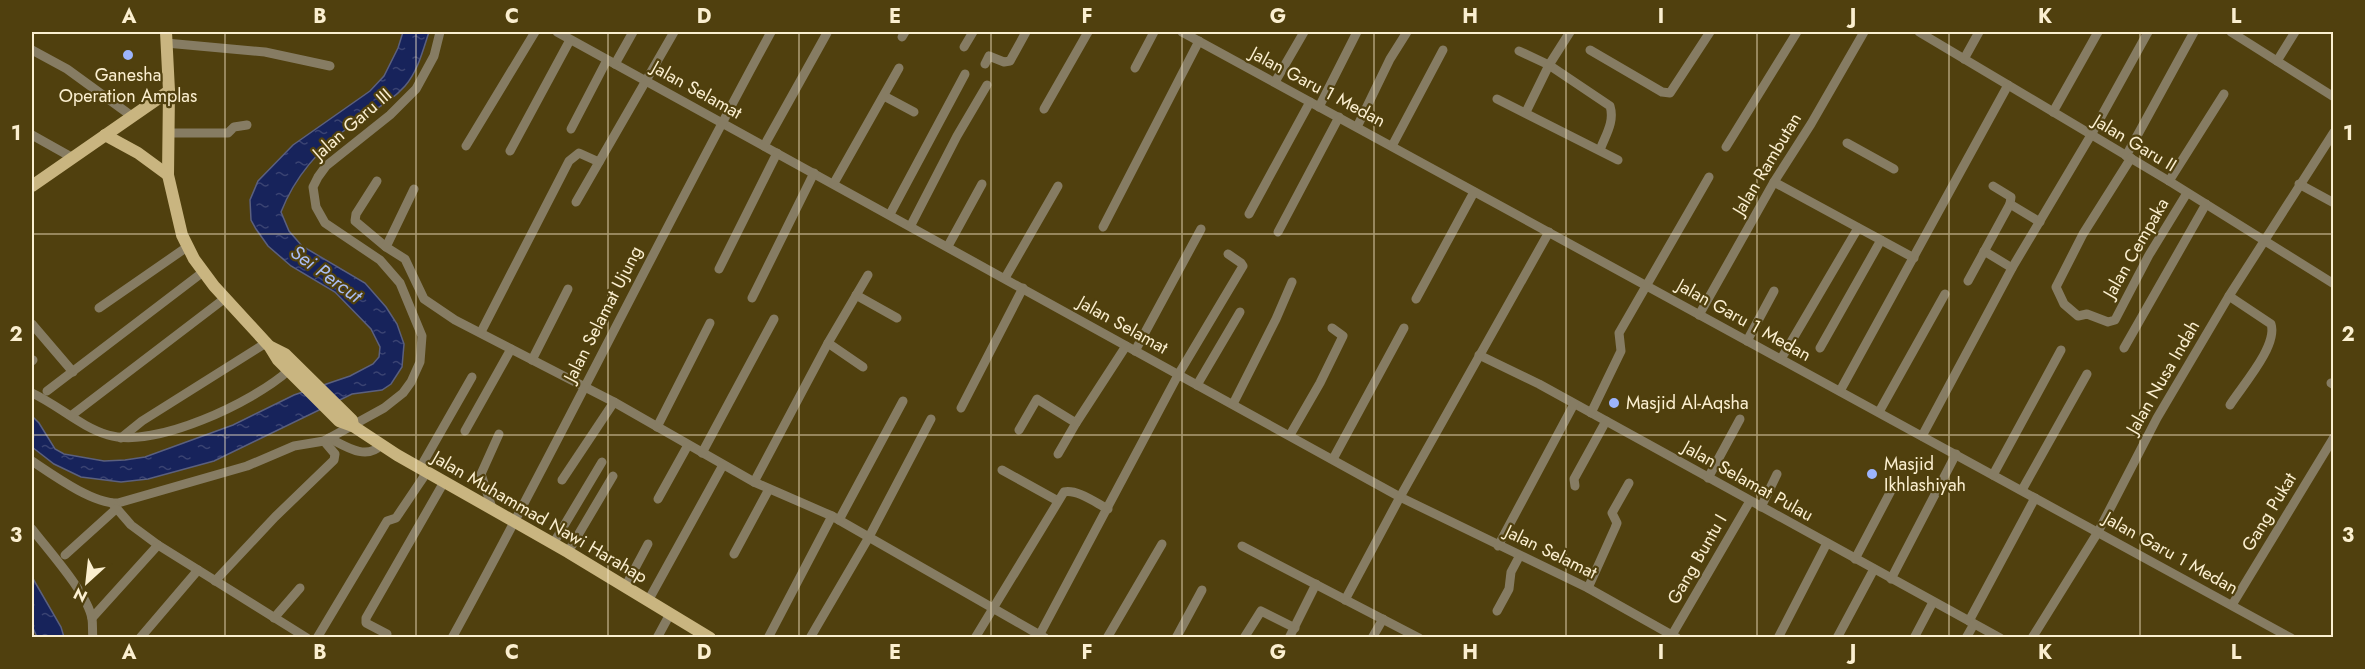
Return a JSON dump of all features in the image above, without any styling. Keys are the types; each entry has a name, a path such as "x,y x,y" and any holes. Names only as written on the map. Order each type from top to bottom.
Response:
{"main road":[{"path":"166,37 169,91 168,175 175,212 187,247 224,299 268,345 278,360 288,370 302,377"},
{"path":"32,186 169,91"},
{"path":"105,135 138,153 168,175"},
{"path":"268,345 285,354 302,377"},
{"name":"Jalan Muhammad Nawi Harahap","path":"302,377 342,418 381,445 568,552 710,638"}],"street":[{"name":"Jalan Garu III","path":"353,426 384,408 403,393 420,362 422,336 400,283 380,260 325,222 316,207 313,188 326,166 390,115 416,88 434,56 441,32"},
{"path":"466,146 535,32"},
{"name":"Jalan Selamat","path":"558,32 1400,497 1519,557 1588,588 1675,636"},
{"path":"571,129 611,62 633,32"},
{"path":"576,202 674,32"},
{"name":"Jalan Selamat Ujung","path":"452,638 516,522 721,122 771,32"},
{"path":"964,47 973,32"},
{"path":"985,64 989,56 1004,62 1010,61 1026,32"},
{"path":"1044,109 1088,32"},
{"path":"1135,68 1154,32"},
{"name":"Jalan Garu 1 Medan","path":"1182,32 2291,638"},
{"path":"1275,82 1304,32"},
{"path":"1249,214 1357,32"},
{"path":"1357,127 1390,59 1407,32"},
{"path":"1527,112 1549,65 1570,32"},
{"path":"1590,50 1662,92 1670,93 1710,32"},
{"path":"1726,147 1797,32"},
{"name":"Jalan Rambutan","path":"1700,315 1774,182 1811,124 1864,32"},
{"name":"Jalan Garu II","path":"1919,32 2169,181 2263,242 2334,284"},
{"path":"1964,58 1979,32"},
{"path":"2053,112 2098,32"},
{"path":"1922,436 2012,268 2091,135 2148,32"},
{"path":"2128,157 2194,32"},
{"path":"2231,32 2334,97"},
{"path":"2277,61 2295,32"},
{"path":"764,146 827,33"},
{"path":"166,37 265,52 330,66"},
{"path":"510,151 570,40"},
{"path":"1102,227 1199,41"},
{"path":"32,50 67,69 133,117"},
{"path":"1392,146 1443,50"},
{"path":"1519,51 1549,65 1610,106 1613,114 1611,124 1599,150"},
{"path":"834,183 899,68"},
{"path":"890,214 965,74"},
{"path":"911,225 987,85"},
{"path":"1840,391 2008,85"},
{"path":"2169,181 2224,94"},
{"path":"884,96 914,112"},
{"path":"1497,99 1527,112 1618,160"},
{"path":"1278,232 1339,117"},
{"path":"169,133 228,133 234,127 247,125"},
{"name":"Jalan Nusa Indah","path":"2032,638 2098,532 2157,418 2229,296 2334,132"},
{"path":"32,135 73,158"},
{"path":"1847,143 1894,168"},
{"path":"481,332 569,161 579,153 599,162"},
{"path":"718,269 777,153"},
{"name":"Jalan Cempaka","path":"2128,157 2065,265 2056,287 2064,304 2078,316 2087,314 2108,322 2115,320 2149,255 2187,193"},
{"path":"752,298 814,173"},
{"path":"1591,413 1621,351 1619,333 1710,177"},
{"path":"377,181 356,214 355,221 386,247 405,259 424,299 455,320 614,402 754,482 835,518 1042,636 1178,375 1242,267 1242,264 1227,254"},
{"path":"1774,182 1914,258"},
{"path":"948,246 982,184"},
{"path":"2299,184 2334,203"},
{"path":"1005,278 1058,186"},
{"path":"1968,281 2010,204 2011,197 1993,186"},
{"path":"386,247 414,189"},
{"path":"1416,299 1474,192"},
{"path":"2010,204 2040,222"},
{"path":"2124,348 2206,204"},
{"path":"1781,359 1858,228"},
{"path":"1135,351 1201,229"},
{"path":"1345,600 1400,497 1549,232"},
{"path":"1820,348 1881,240"},
{"path":"99,308 187,247"},
{"path":"1984,251 2012,268"},
{"path":"47,391 203,272"},
{"path":"754,482 828,343 868,275"},
{"path":"1233,404 1292,282"},
{"path":"961,408 1023,288"},
{"path":"532,360 568,289"},
{"path":"1748,341 1774,291"},
{"path":"1879,412 1946,294"},
{"path":"856,295 897,318"},
{"path":"2229,296 2271,324 2273,332 2270,345 2230,405"},
{"path":"72,416 224,299"},
{"path":"1197,385 1240,312"},
{"path":"702,453 774,319"},
{"path":"657,427 710,323"},
{"path":"32,324 73,372"},
{"path":"1290,435 1320,383 1342,336 1332,328"},
{"path":"1333,459 1404,328"},
{"path":"828,343 863,367"},
{"path":"121,438 142,421 268,345"},
{"path":"1058,454 1126,346"},
{"path":"465,431 512,349"},
{"path":"1994,475 2061,350"},
{"name":"Jalan Selamat Pulau","path":"1479,355 1606,421 2000,638"},
{"path":"32,393 103,433 121,438 152,435 213,416 253,396 288,370"},
{"path":"2022,490 2087,374"},
{"path":"317,638 387,521 396,518 472,378"},
{"path":"1019,430 1037,399 1076,423"},
{"path":"768,638 903,400"},
{"path":"562,480 614,402"},
{"path":"1498,546 1574,404"},
{"path":"810,638 869,537 931,419"},
{"path":"1708,478 1740,419"},
{"path":"1575,486 1574,479 1606,421"},
{"path":"65,555 114,506 247,466 294,446 327,440 353,426"},
{"path":"492,508 481,474 499,434"},
{"name":"Gang Pukat","path":"2232,605 2334,437"},
{"path":"327,440 357,452 372,452 381,445"},
{"path":"215,581 275,517 334,460 335,454 327,440"},
{"path":"658,499 688,445"},
{"path":"1891,579 1956,454"},
{"path":"32,461 63,481 114,506 136,530 307,638"},
{"path":"553,544 602,462"},
{"path":"648,601 723,465"},
{"path":"1002,470 1058,501"},
{"path":"1761,507 1777,474"},
{"path":"568,552 613,476"},
{"path":"387,634 368,625 366,618 444,482"},
{"path":"1588,588 1617,523 1612,513 1629,483"},
{"path":"1855,559 1893,487"},
{"path":"734,554 769,489"},
{"path":"975,638 1064,492 1068,490 1108,508"},
{"path":"1966,638 1971,623 2036,498"},
{"name":"Gang Buntu I","path":"1675,636 1750,501"},
{"path":"32,529 75,585 92,618 93,638"},
{"path":"1778,638 1827,543"},
{"path":"625,587 648,544"},
{"path":"1107,638 1162,544"},
{"path":"92,618 158,545"},
{"path":"1242,546 1419,638"},
{"path":"1497,611 1509,589 1511,572 1519,557"},
{"path":"1837,638 1874,569"},
{"path":"140,638 198,570"},
{"path":"1289,638 1317,584"},
{"path":"274,618 300,588"},
{"path":"1176,638 1202,590"},
{"path":"1914,638 1933,602"},
{"path":"1244,638 1261,611 1295,628"},
{"path":"657,638 670,614"},
{"path":"1372,638 1383,619"}],"water":[{"name":"Sei Percut","path":"403,32 429,32 420,60 410,80 393,97 353,124 320,152 294,186 281,212 289,231 302,246 365,283 397,324 404,344 402,367 391,384 382,390 352,394 214,461 148,479 121,482 81,477 54,464 32,447 32,416 55,449 64,454 104,461 145,457 233,425 294,395 350,376 373,364 379,357 380,347 371,329 335,292 291,266 268,246 251,220 250,200 258,181 293,145 370,91 384,76"},
{"path":"32,577 61,627 64,637 37,637 32,626"}],"place":[{"name":"Ganesha Operation Amplas","path":"128,55"},
{"name":"Masjid Al-Aqsha","path":"1614,403"},
{"name":"Masjid Ikhlashiyah","path":"1872,474"}]}
